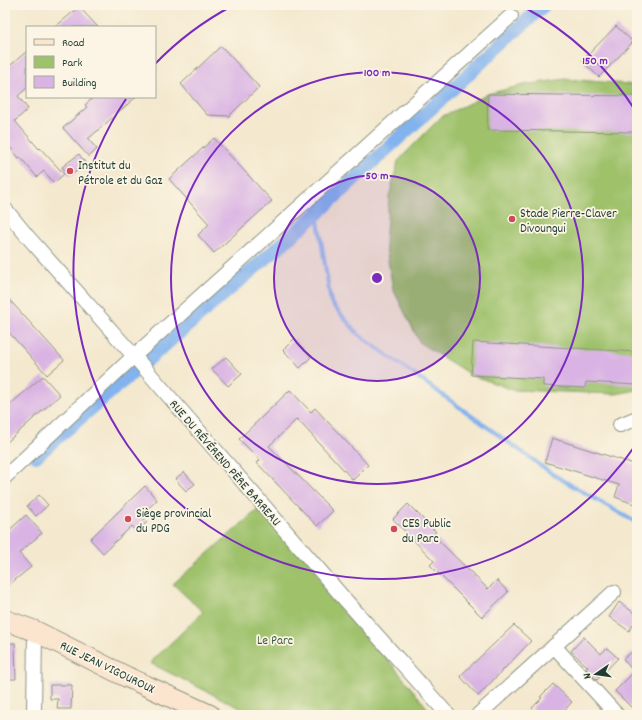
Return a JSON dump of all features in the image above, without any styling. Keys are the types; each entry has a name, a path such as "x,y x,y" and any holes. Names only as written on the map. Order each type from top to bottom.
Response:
{"street":[{"path":"5,477 511,16"},
{"name":"RUE DU RÉVÉREND PÈRE BARREAU","path":"5,209 341,595 448,715"},
{"path":"620,425 637,418"},
{"path":"478,715 614,592"},
{"name":"RUE JEAN VIGOUROUX","path":"5,620 35,631 127,677 210,715"},
{"path":"34,715 35,631"},
{"path":"554,646 618,715"}],"green space":[{"name":"Stade Pierre-Claver Divoungui","path":"565,79 637,86 637,390 616,394 513,390 471,375 420,343 393,289 385,242 389,197 398,161 441,117 488,94 523,85"},
{"name":"Le Parc","path":"263,505 433,715 254,715 150,663 203,612 173,584"}],"building":[{"path":"79,7 97,26 56,26"},
{"path":"616,26 633,42 599,77 582,61"},
{"path":"221,46 259,87 229,116 207,115 181,84"},
{"path":"26,52 26,89 18,96 28,109 15,121 39,149 40,148 64,174 54,183 44,171 37,177 5,141 5,70"},
{"path":"488,94 637,96 637,132 487,130"},
{"path":"93,98 135,98 88,139 97,149 89,157 63,128 87,107 85,105"},
{"path":"214,138 272,201 214,253 198,235 209,224 169,179"},
{"path":"79,154 86,164 70,176 62,167"},
{"path":"5,295 64,360 47,375 5,328"},
{"path":"294,339 311,357 300,368 283,350"},
{"path":"473,342 637,352 637,385 586,382 585,388 543,386 543,379 471,375"},
{"path":"226,357 242,374 228,386 212,369"},
{"path":"43,376 60,395 5,444 5,409"},
{"path":"290,390 311,412 315,408 368,465 353,480 297,419 269,446 333,511 317,526 257,463 260,460 239,439"},
{"path":"552,438 637,465 637,505 615,497 619,485 545,462"},
{"path":"184,472 195,484 186,491 175,479"},
{"name":"Siège provincial du PDG","path":"145,486 157,500 141,515 147,522 137,532 132,526 103,553 90,539"},
{"path":"39,495 48,505 36,516 27,506"},
{"path":"408,504 436,532 433,535 488,589 497,580 508,592 482,617 430,565 434,561 393,519"},
{"path":"26,515 42,533 19,553 31,567 5,588 5,534"},
{"path":"619,602 637,615 637,619 629,631 609,617"},
{"path":"514,625 531,641 478,696 460,676"},
{"path":"584,637 601,654 607,648 618,658 597,680 586,669 588,667 571,651"},
{"path":"5,643 15,643 16,679 5,679"},
{"path":"632,652 637,658 637,713 615,691 634,672 623,659"},
{"path":"553,684 572,702 560,715 538,715 532,708 542,698 540,697"},
{"path":"50,685 72,685 71,709 57,709 58,699 50,699"}],"waterway":[{"path":"36,456 317,214 544,5"},
{"path":"317,214 331,303 359,335 554,475 637,523"}],"place":[{"name":"Institut du Pétrole et du Gaz","path":"70,171"},
{"name":"Stade Pierre-Claver Divoungui","path":"512,219"},
{"name":"Siège provincial du PDG","path":"128,519"},
{"name":"CES Public du Parc","path":"394,529"}]}
